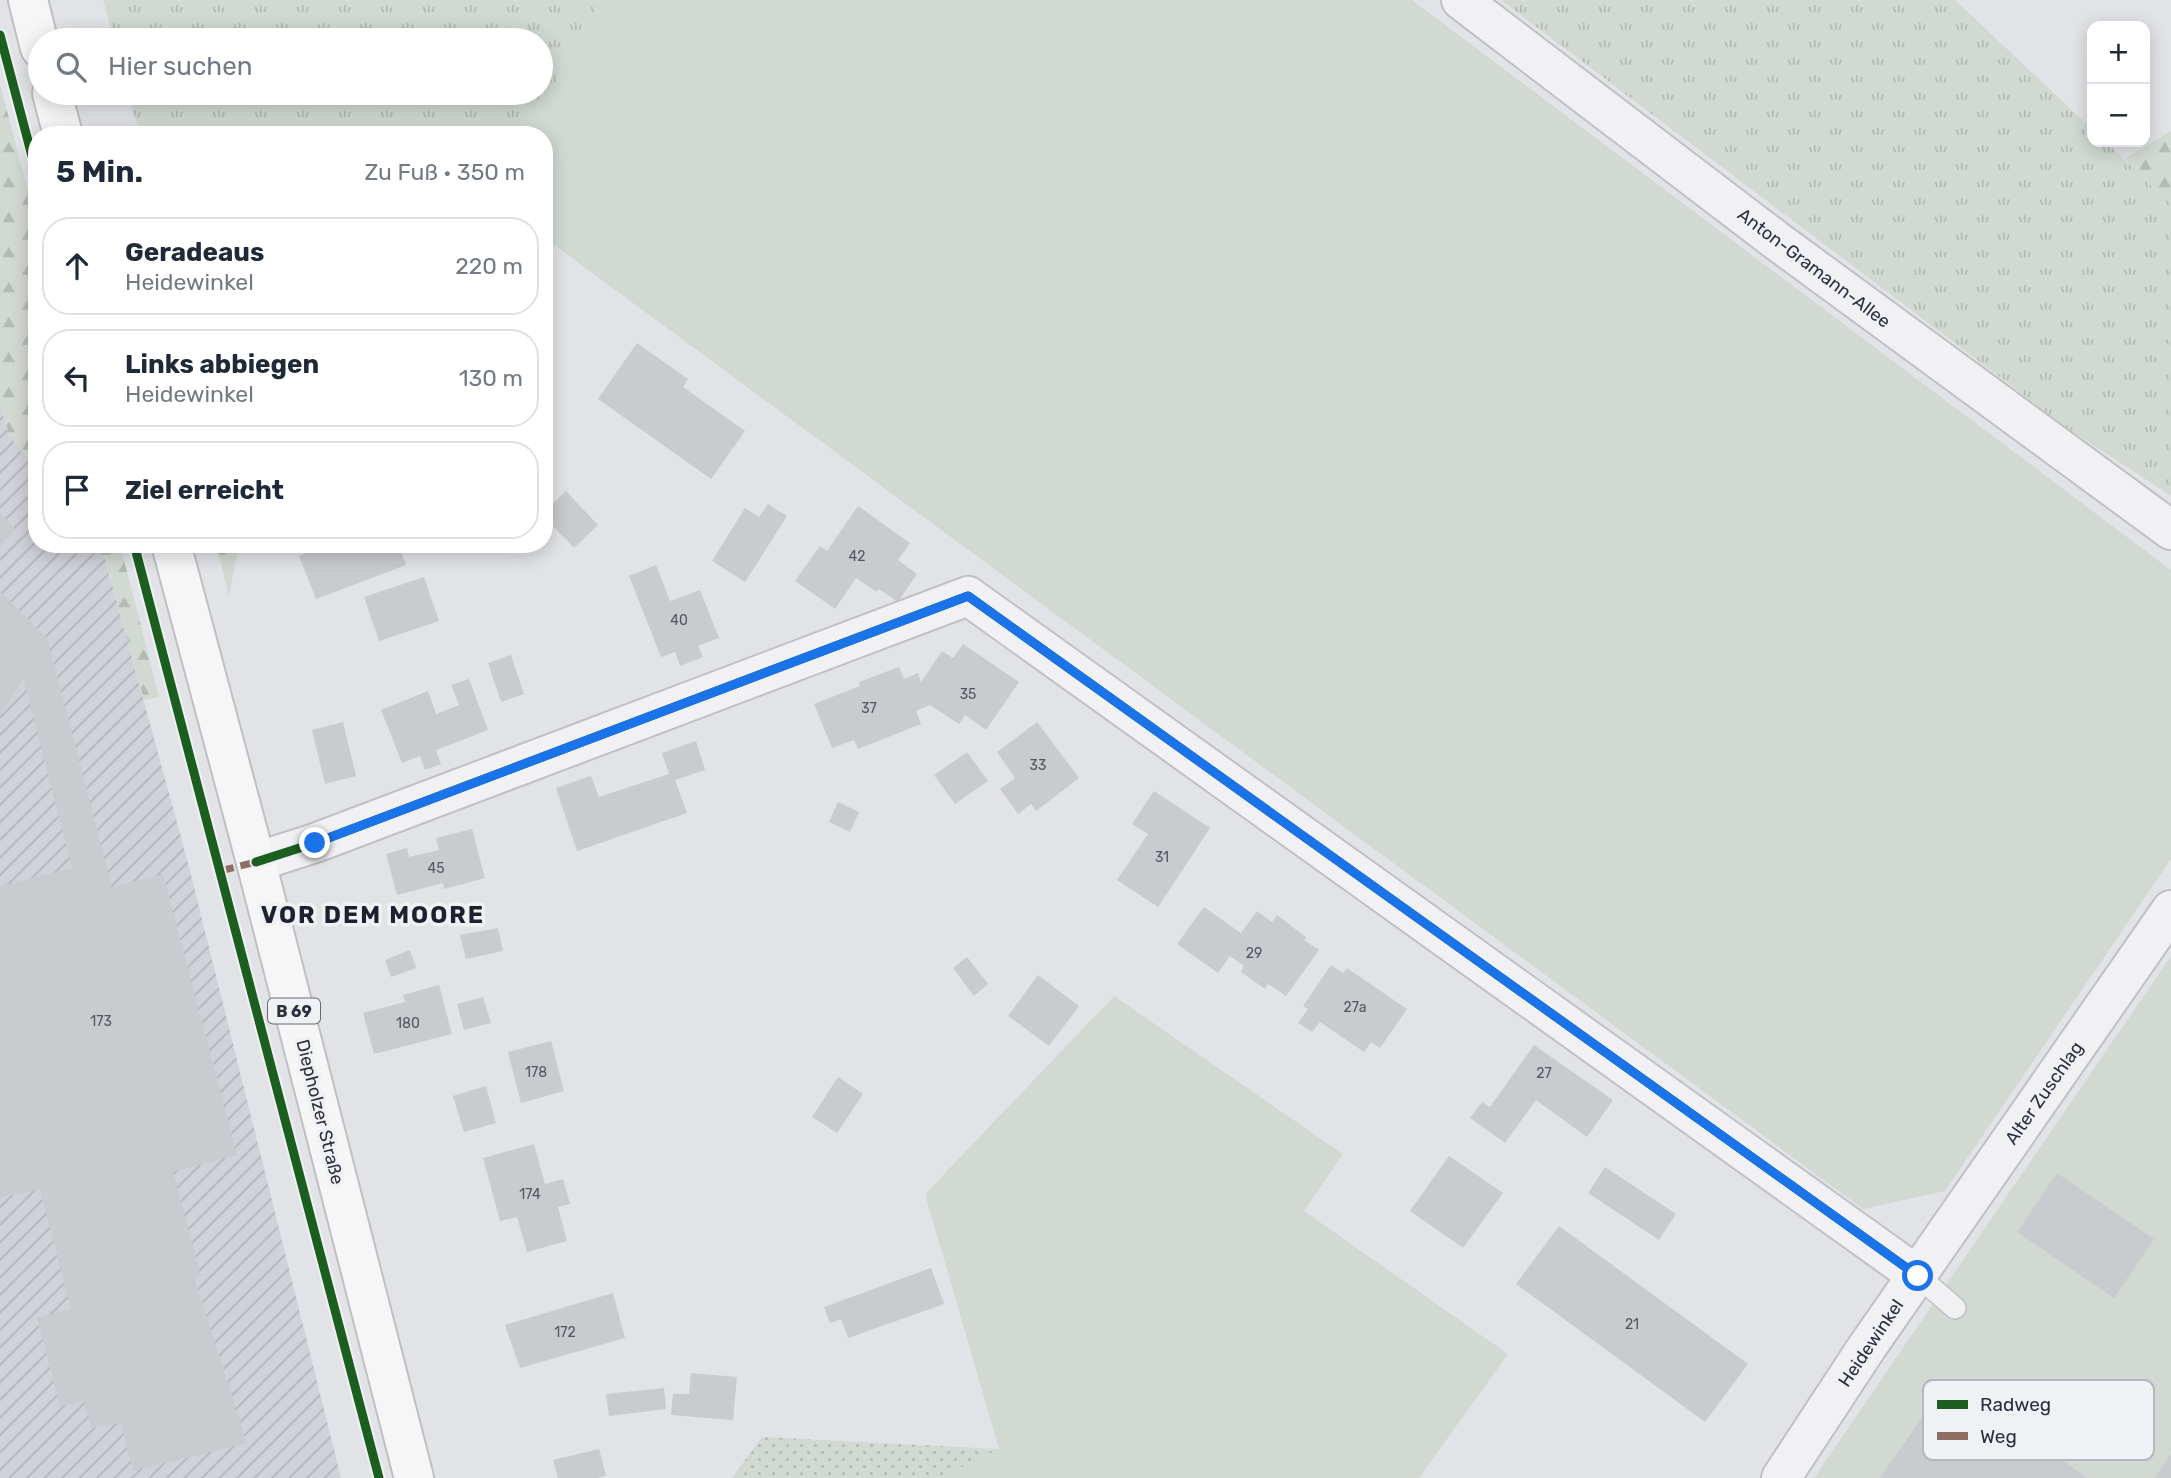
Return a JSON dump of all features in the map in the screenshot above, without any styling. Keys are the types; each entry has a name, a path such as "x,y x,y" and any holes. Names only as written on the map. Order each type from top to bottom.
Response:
{"main road":[{"path":"28,0 35,28"},
{"path":"55,105 61,126"},
{"name":"Diepholzer Straße","path":"173,553 256,862 414,1478"}],"street":[{"name":"Anton-Gramann-Allee","path":"1461,0 1777,241 2171,530"},
{"path":"256,862 315,843 968,596 1918,1276"},
{"name":"Alter Zuschlag","path":"1918,1276 2171,910"},
{"name":"Heidewinkel","path":"1781,1478 1867,1347 1918,1276"}],"lane":[{"path":"1918,1276 1955,1308"}],"shaded area":[{"path":"0,404 9,435 28,459 28,553 101,553 105,559 188,863 341,1478 0,1478"}],"green space":[{"path":"103,0 600,0 553,87 553,28 111,28"},
{"path":"600,0 1412,0 2171,570 2171,859 1945,1191 1863,1209 553,244 553,126 532,126 543,105 553,105 553,87"},
{"path":"1501,0 1955,0 2087,124 2087,147 2111,147 2171,204 2171,496 2067,428"},
{"path":"0,84 28,191 28,459 9,435 0,403"},
{"path":"131,105 543,105 532,126 137,126"},
{"path":"2171,131 2171,204 2124,159 2144,147 2150,147 2150,144"},
{"path":"101,553 122,553 159,697 144,700 105,559"},
{"path":"218,553 237,553 229,596"},
{"path":"2171,956 2171,1478 1814,1478"},
{"path":"1114,996 1343,1154 1304,1211 1508,1354 1419,1478 939,1478 999,1449 925,1194"},
{"path":"762,1437 999,1449 939,1478 732,1478"}],"building":[{"path":"637,343 688,379 683,387 745,431 711,479 598,399"},
{"path":"566,491 598,525 574,548 553,526 553,503"},
{"path":"768,504 787,516 745,582 712,561 745,508 759,517"},
{"path":"858,506 910,543 898,560 917,574 898,602 856,578 835,609 795,581 820,546 827,551"},
{"path":"0,513 16,529 0,545"},
{"path":"401,553 406,565 316,599 299,556"},
{"path":"656,565 670,601 700,590 719,638 698,646 703,657 680,666 675,652 661,657 629,576"},
{"path":"424,577 439,621 379,641 364,597"},
{"path":"0,591 47,638 112,887 163,874 237,1155 173,1172 201,1276 194,1277 247,1443 133,1471 121,1423 91,1428 84,1400 60,1407 37,1318 71,1309 40,1189 0,1198 0,886 72,868 23,678 0,717"},
{"path":"963,644 1019,682 986,730 965,715 959,724 930,705 916,711 921,724 858,749 854,740 832,748 814,704 860,686 859,682 899,667 904,679 918,673 921,682 942,651 953,658"},
{"path":"511,655 524,694 501,702 488,663"},
{"path":"469,679 488,730 436,750 441,764 425,770 420,756 402,763 381,710 428,691 436,714 459,705 451,685"},
{"path":"343,722 356,776 325,784 312,730"},
{"path":"1037,722 1079,778 1036,811 1031,804 1018,814 1000,789 1015,778 997,752"},
{"path":"696,741 705,770 675,780 687,813 577,851 556,788 591,776 599,797 669,774 662,753"},
{"path":"967,752 988,781 955,804 934,775"},
{"path":"1154,791 1210,828 1158,907 1117,880 1148,834 1132,824"},
{"path":"838,802 859,812 850,832 829,822"},
{"path":"472,829 485,878 444,889 443,883 397,895 386,854 407,848 409,857 439,850 436,838"},
{"path":"1204,907 1241,933 1257,911 1272,922 1277,915 1319,950 1286,996 1268,984 1265,989 1241,972 1244,966 1230,956 1218,973 1177,944"},
{"path":"498,928 503,951 466,959 460,935"},
{"path":"410,950 416,968 391,977 385,960"},
{"path":"967,957 988,984 974,996 953,968"},
{"path":"1331,965 1343,973 1347,968 1407,1009 1380,1048 1371,1042 1364,1052 1320,1022 1312,1032 1298,1023 1308,1009 1303,1006"},
{"path":"1038,975 1079,1006 1049,1046 1008,1016"},
{"path":"439,985 452,1034 374,1054 363,1013 405,1002 403,995"},
{"path":"483,997 491,1023 464,1030 457,1004"},
{"path":"551,1041 564,1091 521,1103 508,1052"},
{"path":"1534,1045 1613,1100 1587,1137 1536,1100 1505,1143 1470,1118 1482,1102 1490,1107"},
{"path":"838,1077 863,1094 837,1133 812,1117"},
{"path":"486,1086 496,1123 464,1132 453,1096"},
{"path":"534,1144 545,1184 563,1179 570,1204 558,1207 567,1241 527,1252 517,1217 500,1221 483,1158"},
{"path":"1449,1156 1503,1193 1463,1248 1410,1211"},
{"path":"1605,1167 1676,1214 1659,1240 1588,1193"},
{"path":"2057,1173 2154,1239 2114,1298 2017,1232"},
{"path":"1559,1226 1748,1364 1705,1422 1516,1284"},
{"path":"931,1268 944,1304 848,1338 841,1319 830,1323 824,1307"},
{"path":"613,1293 625,1338 520,1368 505,1325"},
{"path":"691,1373 737,1377 733,1420 671,1415 673,1394 689,1394"},
{"path":"664,1388 666,1409 609,1416 606,1394"},
{"path":"1923,1416 1923,1460 2062,1460 2088,1478 1880,1478"},
{"path":"599,1449 606,1476 558,1478 553,1460"},
{"path":"2171,1454 2171,1478 2154,1478"}],"marked path":[{"path":"220,871 256,862"}],"cycle path":[{"path":"0,35 28,141"},
{"path":"136,553 379,1478"},
{"path":"256,862 315,843 968,596 1918,1276"}],"district":[{"name":"VOR DEM MOORE","path":"373,915"}],"route":[{"path":"315,843 968,596 1918,1276"}]}
